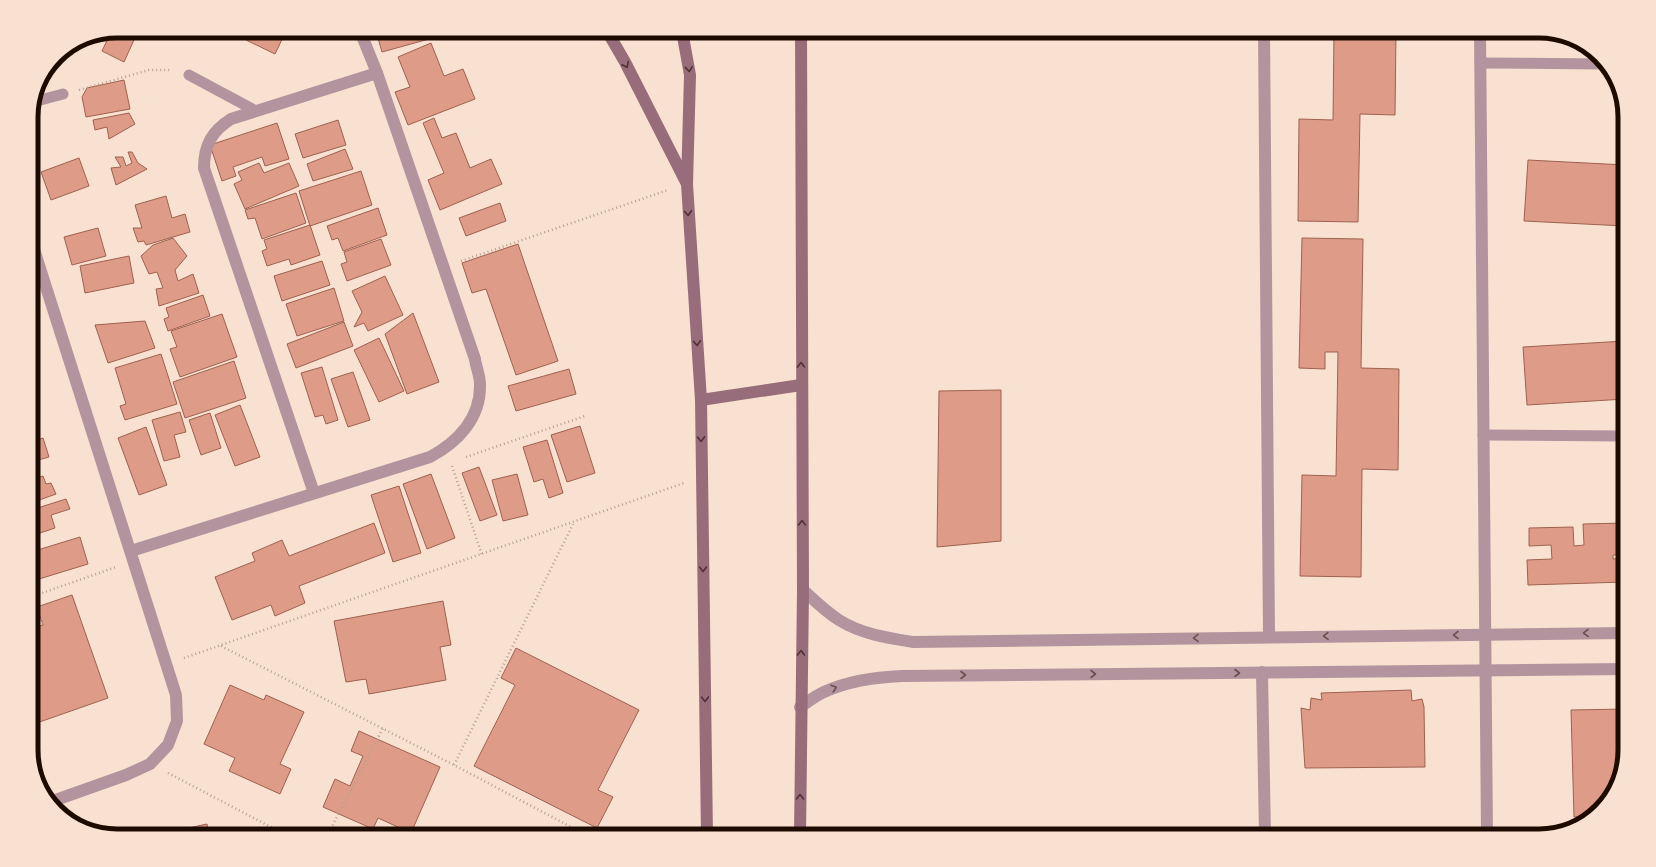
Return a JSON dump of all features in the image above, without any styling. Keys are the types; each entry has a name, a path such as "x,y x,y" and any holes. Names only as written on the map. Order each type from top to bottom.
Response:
{"street":[{"path":"132,556 314,493 430,457 446,448 464,431 476,409 480,384 475,359 377,73 363,38"},
{"path":"611,38 625,62 687,184"},
{"path":"683,38 690,76 687,184 701,400 707,829"},
{"path":"800,829 800,707 803,590 801,385 801,38"},
{"path":"1264,38 1269,637"},
{"path":"1480,38 1486,634 1486,829"},
{"path":"314,493 204,168 204,153 210,139 219,127 231,119 377,73"},
{"path":"38,262 167,664 176,695 177,721 168,745 150,764 126,775 56,800"},
{"path":"701,400 801,385"},
{"path":"803,590 838,620 856,628 888,638 913,642 1618,633"},
{"path":"800,707 823,692 875,677 1618,669"},
{"path":"1262,672 1265,829"}],"lane":[{"path":"1480,63 1597,64"},
{"path":"189,75 256,111"},
{"path":"40,100 63,94"},
{"path":"1483,435 1618,436"}],"path":[{"path":"63,94 149,70 162,69 189,75"},
{"path":"444,267 687,184"},
{"path":"451,462 585,416"},
{"path":"446,448 482,555"},
{"path":"167,664 702,477"},
{"path":"454,765 573,523"},
{"path":"38,595 132,556"},
{"path":"38,611 43,625"},
{"path":"220,646 383,728 575,829"},
{"path":"331,829 383,728"},
{"path":"150,764 275,829"}],"building":[{"path":"135,38 124,62 102,51 108,39"},
{"path":"247,38 283,38 275,54 246,40"},
{"path":"378,38 429,39 382,52"},
{"path":"1334,38 1396,38 1395,115 1360,114 1358,222 1298,221 1299,119 1333,120"},
{"path":"431,43 444,76 463,69 475,99 408,125 395,92 410,87 398,57"},
{"path":"124,80 130,109 86,117 82,97 87,88"},
{"path":"129,113 135,124 109,139 107,127 95,130 93,120"},
{"path":"434,118 442,138 456,133 470,168 491,159 502,184 440,210 428,180 444,173 423,123"},
{"path":"338,120 346,145 303,158 295,134"},
{"path":"277,123 289,159 265,166 262,157 233,167 236,176 222,181 210,145"},
{"path":"345,149 353,169 313,181 307,164"},
{"path":"128,152 132,152 138,163 147,169 116,185 111,168 121,167 115,157 123,157 126,166 132,163"},
{"path":"79,158 89,186 51,200 41,172"},
{"path":"1528,160 1618,165 1618,226 1524,221"},
{"path":"259,163 264,173 289,163 299,186 245,209 234,184 242,180 238,172"},
{"path":"361,171 372,205 310,226 299,191"},
{"path":"296,193 306,223 262,239 255,218 248,219 245,210"},
{"path":"166,196 172,218 185,214 190,232 146,245 144,241 138,242 133,228 142,228 135,205"},
{"path":"500,203 506,221 466,236 459,218"},
{"path":"378,208 387,235 343,251 338,238 332,240 327,226"},
{"path":"310,225 320,255 291,265 289,259 267,266 262,251 267,249 264,240"},
{"path":"98,228 106,256 72,265 64,237"},
{"path":"173,238 187,256 175,270 178,281 193,274 199,293 159,306 156,289 163,288 157,272 149,274 141,256 153,245"},
{"path":"1302,238 1363,239 1361,368 1399,369 1398,470 1362,469 1361,577 1300,576 1302,475 1336,476 1338,352 1325,352 1325,369 1299,368"},
{"path":"381,239 391,265 347,281 341,264 347,262 344,252"},
{"path":"518,244 558,361 516,375 486,289 472,293 462,263"},
{"path":"129,256 134,283 85,293 80,266"},
{"path":"322,261 330,285 282,301 274,276"},
{"path":"385,276 403,315 368,331 364,323 354,327 362,312 352,291"},
{"path":"334,288 344,321 297,336 286,304"},
{"path":"203,295 210,316 168,331 164,319 169,317 166,308"},
{"path":"413,313 439,382 407,394 385,334"},
{"path":"222,314 237,357 180,377 170,349 177,347 171,331"},
{"path":"145,321 155,348 108,363 95,325"},
{"path":"344,322 353,346 296,368 287,344"},
{"path":"379,338 404,391 379,402 354,350"},
{"path":"1618,341 1618,399 1527,405 1523,347"},
{"path":"161,354 177,404 125,420 120,406 126,404 115,368"},
{"path":"234,361 246,398 185,418 173,382"},
{"path":"322,367 338,420 326,424 323,415 315,417 301,373"},
{"path":"569,369 576,394 516,411 508,386"},
{"path":"353,372 370,420 348,427 331,379"},
{"path":"1001,390 1001,541 937,547 939,391"},
{"path":"240,405 260,457 235,466 215,415"},
{"path":"180,412 186,432 174,435 180,457 164,461 152,420"},
{"path":"210,413 221,448 201,455 189,420"},
{"path":"580,426 595,473 567,482 551,435"},
{"path":"146,427 167,485 139,495 118,438"},
{"path":"43,438 49,457 38,460 38,440"},
{"path":"547,440 563,493 549,498 543,479 534,482 523,447"},
{"path":"479,467 497,515 480,521 462,473"},
{"path":"431,474 455,538 427,549 403,484"},
{"path":"517,474 528,515 503,521 492,480"},
{"path":"43,476 46,484 51,483 56,494 38,500 38,478"},
{"path":"399,486 421,553 393,562 371,495"},
{"path":"66,499 70,509 51,515 55,528 38,534 38,508"},
{"path":"374,523 385,553 299,586 305,603 275,616 271,605 232,620 215,577 255,561 252,553 282,540 289,556"},
{"path":"1618,523 1618,555 1613,555 1613,559 1618,559 1618,582 1528,585 1527,560 1552,559 1551,545 1529,546 1529,528 1573,527 1574,546 1584,545 1583,524"},
{"path":"80,537 88,564 39,579 38,550"},
{"path":"72,595 108,698 38,723 38,627 43,625 38,607"},
{"path":"443,601 451,645 440,647 446,680 369,694 366,679 346,682 334,621"},
{"path":"516,648 639,710 598,790 613,797 597,828 474,766 515,685 501,678"},
{"path":"230,685 264,700 266,695 304,712 280,764 291,769 280,794 229,771 235,758 204,744"},
{"path":"1411,690 1412,701 1422,699 1424,707 1425,767 1305,768 1301,708 1310,710 1311,698 1322,700 1321,693"},
{"path":"1618,709 1618,755 1614,775 1605,794 1582,817 1574,817 1571,710"},
{"path":"359,731 440,767 413,829 402,829 378,818 373,829 323,807 335,779 350,786 363,756 351,751"},
{"path":"207,824 208,829 184,829"}]}
